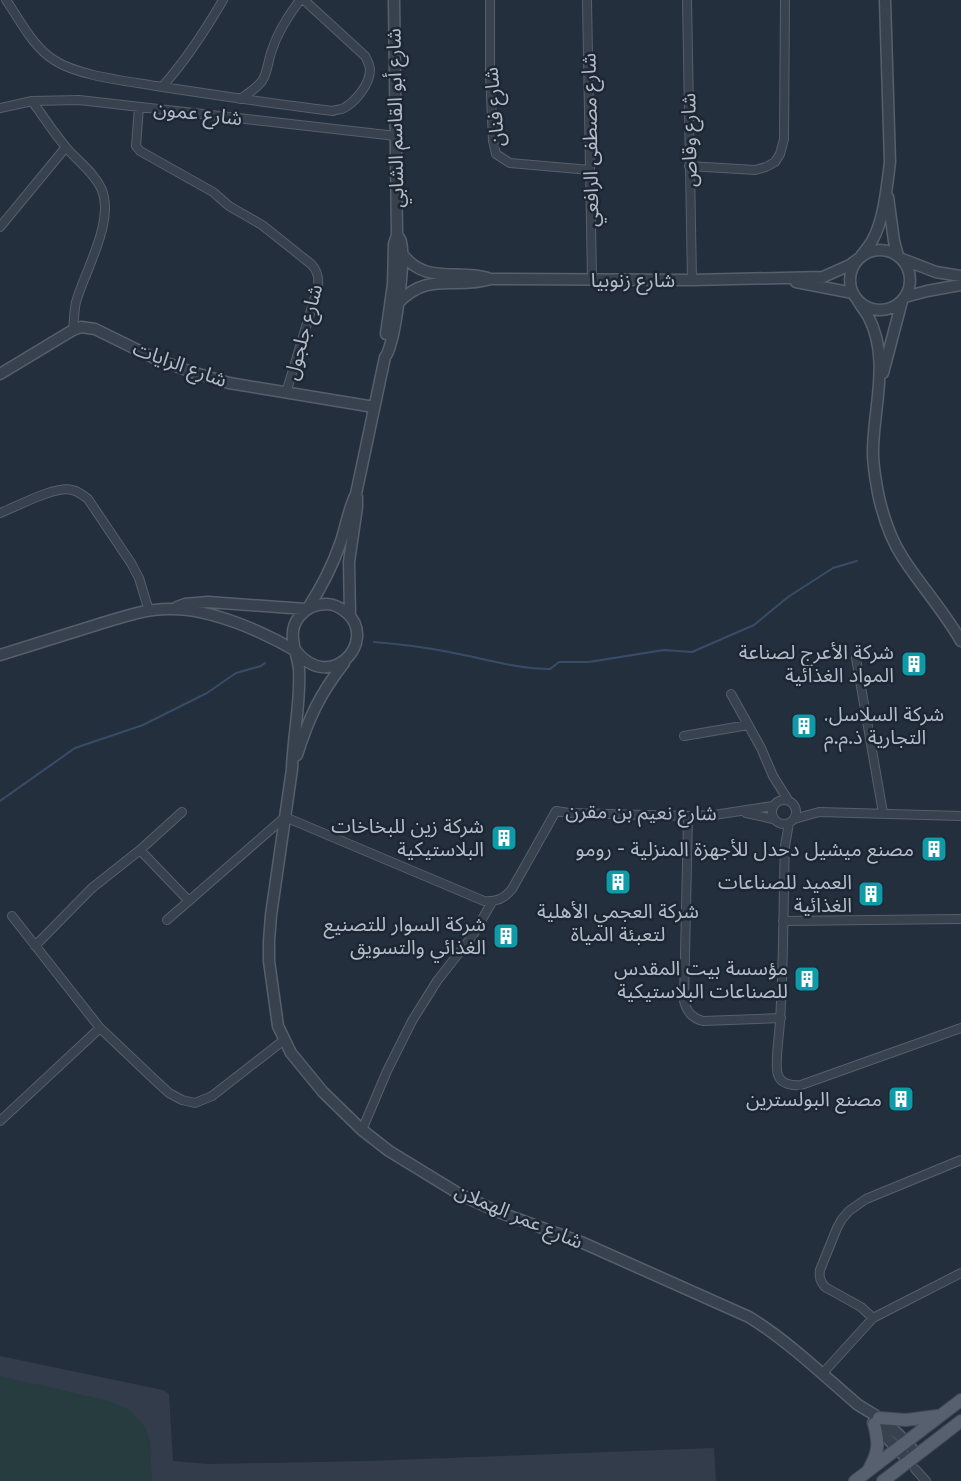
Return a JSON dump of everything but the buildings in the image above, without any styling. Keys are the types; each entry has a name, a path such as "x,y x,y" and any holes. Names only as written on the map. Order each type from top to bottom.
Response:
{"main road":[{"path":"855,1481 961,1400"},
{"path":"868,1472 878,1449 876,1421 918,1420 941,1415"},
{"path":"883,1481 914,1461 961,1420"}],"street":[{"path":"6,0 46,55 70,68 114,79 240,99 333,111 342,109 360,93 368,80 370,70 365,56 302,0 280,29 262,81 240,99"},
{"path":"162,87 204,34 223,0"},
{"name":"شارع أبو القاسم الشابي","path":"385,357 383,346 391,302 394,244 397,235 394,0"},
{"name":"شارع فنان","path":"490,0 490,75 493,141 496,154 510,163 590,170"},
{"name":"شارع مصطفى الرافعي","path":"587,0 592,280"},
{"name":"شارع وقاص","path":"687,0 692,279"},
{"path":"689,166 754,170 775,162 780,154 784,139 785,0"},
{"path":"885,0 890,146 887,188 878,226 872,241 853,266 850,284 855,297 868,317 877,343 880,366 873,454 885,519 902,557 950,622 961,641"},
{"name":"شارع عمون","path":"0,108 32,102 79,100 396,136"},
{"path":"0,374 73,330 77,300 102,229 105,213 105,199 94,176 66,147 32,102"},
{"name":"شارع جلجول","path":"139,107 136,146 140,151 213,192 229,206 262,225 316,269 318,287 286,393"},
{"path":"1,224 66,147"},
{"path":"879,385 910,281 893,232 887,188"},
{"path":"878,226 893,232"},
{"name":"شارع أبو القاسم الشابي","path":"307,609 335,559 356,494 399,302 401,252 400,239 397,235"},
{"path":"860,258 875,250 891,252 936,272 961,276"},
{"name":"شارع زنوبيا","path":"401,252 412,265 427,273 472,275 491,279 823,277 850,266 860,258"},
{"name":"شارع زنوبيا","path":"776,278 855,297"},
{"name":"شارع زنوبيا","path":"399,302 411,291 427,284 475,283 491,279"},
{"path":"855,297 866,307 885,310 894,307 904,299 927,291 961,285"},
{"name":"شارع الرايات","path":"73,330 81,327 95,329 156,359 229,384 374,407"},
{"path":"0,513 58,489 70,489 82,495 88,499 131,563 139,578 149,610"},
{"name":"شارع أبو القاسم الشابي","path":"350,616 349,562 357,507 356,494"},
{"path":"174,609 185,604 208,602 307,609"},
{"path":"0,655 114,619 149,610 174,609 206,614 238,623 296,651 314,666 325,668 336,665 352,652 357,634 355,624 341,608 331,604 319,604 307,609 300,614 293,628 292,636 296,651"},
{"name":"شارع عمر الهملان","path":"296,651 299,687 292,769 268,940 278,1026 291,1053 323,1092 362,1130 389,1151 461,1195 501,1213 581,1242 749,1317 762,1325 823,1373 860,1406 902,1445 914,1461"},
{"path":"856,658 883,813"},
{"name":"شارع عمر الهملان","path":"292,769 314,709 346,659"},
{"path":"731,694 766,758 773,776 796,812 785,846 781,1018 777,1074 782,1081 795,1086 961,1028"},
{"path":"684,736 748,725"},
{"path":"773,776 774,804 771,812 785,846"},
{"path":"774,804 784,800 819,812 961,816"},
{"name":"شارع نعيم بن مقرن","path":"492,902 507,896 512,889 556,811 688,816 740,812 774,804"},
{"path":"35,946 92,888 140,850 182,812"},
{"name":"شارع نعيم بن مقرن","path":"740,812 776,821"},
{"path":"776,821 782,824 819,812"},
{"path":"688,816 684,1001 686,1008 696,1019 703,1021 781,1018"},
{"path":"167,920 285,817 484,901 492,902 473,935 437,981 412,1022 387,1071 362,1130"},
{"path":"140,850 188,900"},
{"path":"12,916 100,1028 169,1093 182,1100 195,1103 212,1096 284,1040"},
{"path":"783,921 961,919"},
{"path":"0,1121 100,1028"},
{"path":"873,1318 861,1307 825,1287 819,1276 842,1219 866,1198 961,1160"},
{"path":"823,1373 873,1318 961,1273"},
{"path":"914,1461 926,1481"}],"shaded area":[{"path":"0,1356 163,1390 169,1394 173,1461 208,1464 367,1461 714,1448 716,1481 0,1481"}],"green space":[{"path":"0,1376 109,1401 129,1410 146,1429 150,1442 152,1481 0,1481"}],"waterway":[{"path":"374,642 462,654 525,667 550,669 559,662 589,662 664,650 692,652 754,625 788,597 833,568 857,561"},
{"path":"0,801 75,748 143,725 207,693 236,673 265,663"}],"place":[{"name":"شركة الأعرج لصناعة المواد الغذائية","path":"914,664"},
{"name":".شركة السلاسل التجارية ذ.م.م","path":"804,726"},
{"name":"شركة زين للبخاخات البلاستيكية","path":"504,838"},
{"name":"مصنع ميشيل دحدل للأجهزة المنزلية - رومو","path":"934,849"},
{"name":"شركة العجمي الأهلية لتعبئة المياة","path":"618,882"},
{"name":"العميد للصناعات الغذائية","path":"871,894"},
{"name":"شركة السوار للتصنيع الغذائي والتسويق","path":"506,936"},
{"name":"مؤسسة بيت المقدس للصناعات البلاستيكية","path":"807,979"},
{"name":"مصنع البولسترين","path":"901,1099"}]}
